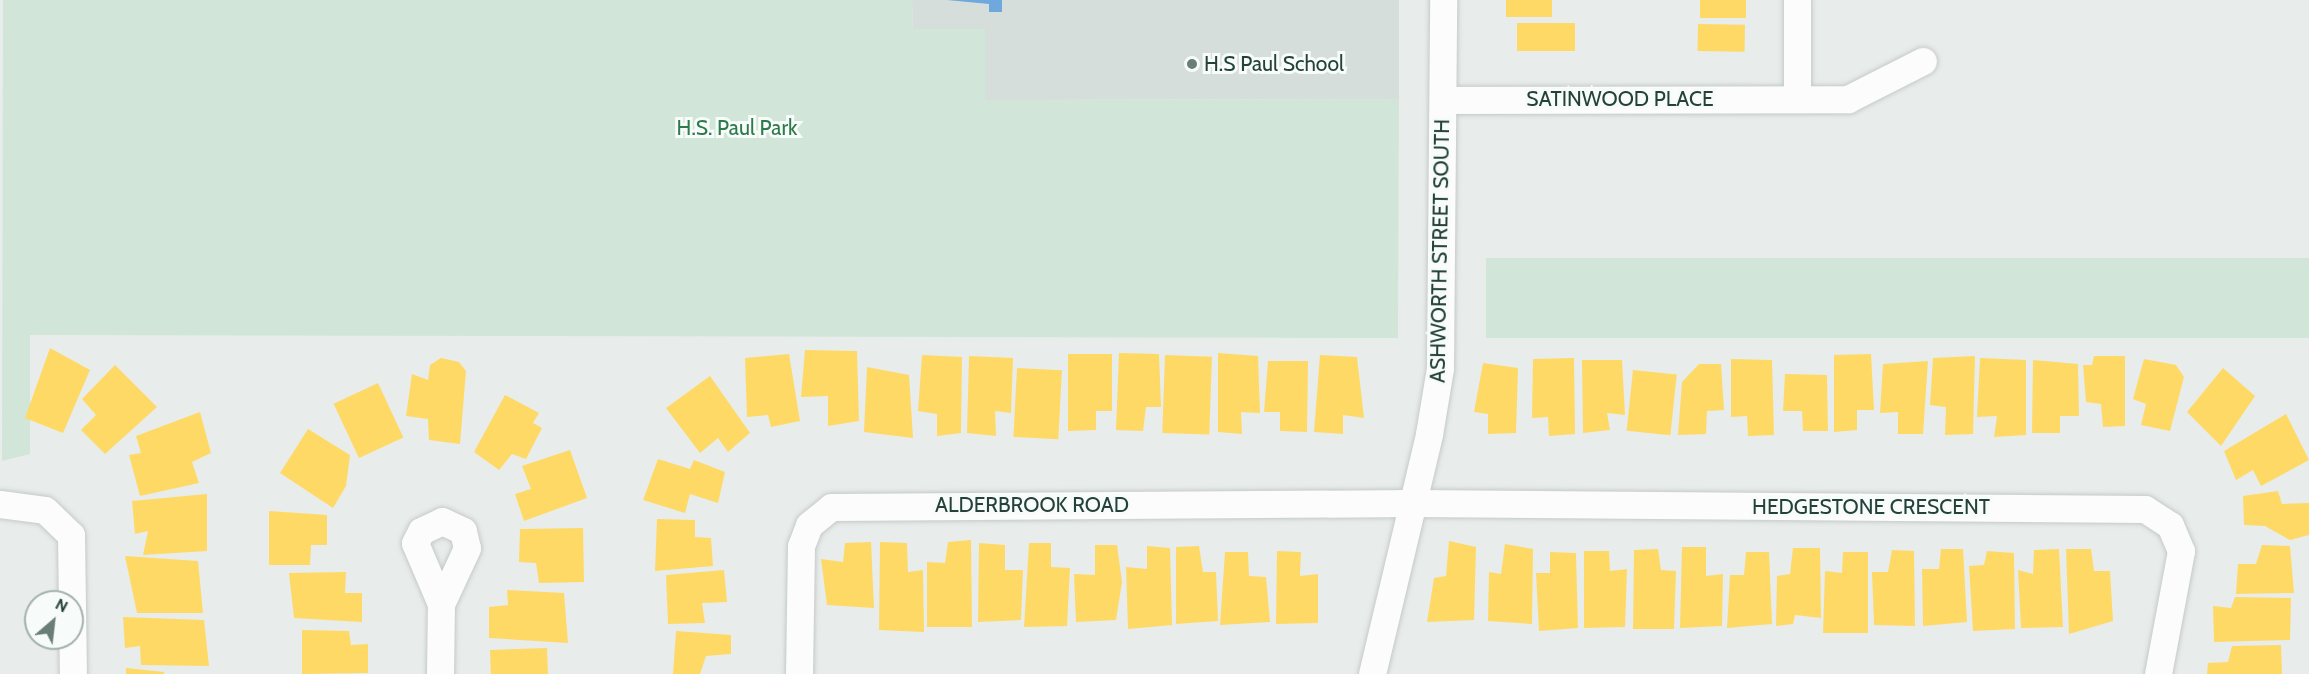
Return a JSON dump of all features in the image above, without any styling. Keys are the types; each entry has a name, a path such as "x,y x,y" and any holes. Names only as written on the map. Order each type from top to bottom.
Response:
{"street":[{"name":"ASHWORTH STREET SOUTH","path":"1372,674 1413,503 1440,368 1443,0"},
{"path":"1797,0 1797,99"},
{"name":"SATINWOOD PLACE","path":"1443,100 1848,99 1923,61"},
{"name":"ALDERBROOK ROAD","path":"799,674 801,546 809,525 831,507 1413,503"},
{"name":"HEDGESTONE CRESCENT","path":"1413,503 2145,509 2170,525 2181,551 2158,674"},
{"path":"0,504 45,510 71,536 73,674"},
{"path":"440,674 441,604"}],"shaded area":[{"name":"H.S Paul School","path":"912,0 1399,0 1399,99 985,100 985,29 913,29"}],"green space":[{"name":"H.S. Paul Park","path":"3,0 912,0 913,29 985,29 985,100 1399,99 1398,338 30,335 30,454 2,461"},
{"path":"1486,258 2309,258 2309,338 1486,338"}],"building: Homes":[{"path":"1506,0 1552,0 1552,17 1506,17"},
{"path":"1700,0 1746,0 1746,18 1700,18"},
{"path":"1517,23 1575,23 1575,51 1517,51"},
{"path":"1698,24 1745,25 1745,52 1698,51"},
{"path":"50,348 90,370 63,433 25,418"},
{"path":"805,350 857,351 859,421 828,426 828,396 801,397"},
{"path":"1119,353 1159,354 1161,407 1146,407 1143,431 1116,430"},
{"path":"1218,353 1258,356 1260,413 1241,412 1242,434 1218,432"},
{"path":"789,354 800,421 771,427 768,415 747,417 745,358"},
{"path":"1068,354 1112,354 1112,411 1096,411 1096,430 1068,431"},
{"path":"1871,354 1874,410 1857,410 1857,430 1834,432 1834,355"},
{"path":"922,355 962,357 961,433 937,436 937,414 918,411"},
{"path":"1165,355 1212,357 1209,435 1162,433"},
{"path":"1320,355 1357,357 1364,418 1343,415 1343,434 1314,432"},
{"path":"969,356 1013,358 1011,413 995,411 996,436 967,433"},
{"path":"1975,356 1973,434 1945,435 1946,407 1930,405 1933,358"},
{"path":"2094,356 2125,356 2125,426 2103,427 2101,404 2086,402 2083,365 2092,365"},
{"path":"441,358 459,362 466,371 460,444 429,440 428,419 406,416 412,374 428,380 430,365"},
{"path":"1574,358 1575,434 1549,436 1548,417 1532,418 1533,359"},
{"path":"1980,358 2026,360 2026,435 1994,437 1997,416 1977,417"},
{"path":"1731,359 1772,360 1774,435 1748,436 1747,416 1731,417"},
{"path":"2144,359 2176,365 2184,377 2170,431 2141,425 2146,404 2133,399"},
{"path":"1582,360 1622,360 1625,415 1607,413 1610,430 1583,433"},
{"path":"2033,360 2078,364 2079,416 2060,416 2060,433 2032,433"},
{"path":"1268,361 1308,361 1307,432 1280,431 1280,412 1264,412"},
{"path":"1928,361 1923,434 1898,434 1898,412 1880,413 1883,364"},
{"path":"1483,363 1518,368 1516,433 1488,434 1488,414 1474,412"},
{"path":"1699,364 1721,364 1724,410 1707,411 1706,434 1678,435 1682,382"},
{"path":"115,365 157,407 105,454 81,430 96,415 82,399"},
{"path":"867,367 909,375 913,438 864,432"},
{"path":"1017,368 1062,370 1058,439 1013,437"},
{"path":"2223,368 2255,396 2221,446 2187,412"},
{"path":"1633,370 1677,375 1670,435 1627,431"},
{"path":"1785,374 1827,375 1828,431 1803,431 1802,411 1783,411"},
{"path":"710,376 750,433 728,452 718,438 700,453 666,408"},
{"path":"378,383 403,437 359,458 334,404"},
{"path":"505,395 539,413 533,423 542,428 526,459 512,454 499,470 474,452"},
{"path":"200,412 211,453 192,462 199,483 140,496 129,455 141,453 136,436"},
{"path":"2286,414 2309,460 2261,486 2253,470 2236,480 2224,451"},
{"path":"308,429 350,455 346,486 333,508 280,473"},
{"path":"570,450 587,498 524,521 515,494 531,489 522,466"},
{"path":"658,459 690,469 694,460 725,472 718,503 690,494 685,513 643,500"},
{"path":"2278,491 2282,504 2309,503 2309,535 2290,540 2265,526 2244,525 2243,496"},
{"path":"207,494 207,551 143,555 148,531 135,534 132,501"},
{"path":"269,511 327,515 327,545 311,545 310,565 269,565"},
{"path":"657,519 695,520 695,537 711,538 713,566 655,571"},
{"path":"583,528 584,582 539,583 536,563 519,562 520,529"},
{"path":"971,540 972,627 927,627 927,562 945,563 948,542"},
{"path":"1449,541 1476,547 1474,620 1427,622 1434,578 1446,576"},
{"path":"871,542 874,608 827,605 821,559 843,562 845,543"},
{"path":"880,542 907,543 908,572 923,570 924,632 879,630"},
{"path":"979,543 1005,545 1005,570 1023,570 1021,620 978,622"},
{"path":"1029,543 1051,543 1051,567 1070,568 1067,626 1024,627"},
{"path":"1505,544 1533,549 1532,624 1488,621 1489,572 1501,574"},
{"path":"1095,545 1117,545 1122,582 1116,620 1076,622 1074,574 1095,575"},
{"path":"2262,545 2290,546 2294,593 2236,594 2238,564 2256,564"},
{"path":"1147,546 1170,548 1172,625 1128,629 1126,567 1147,569"},
{"path":"1199,546 1203,572 1216,572 1218,621 1176,624 1176,547"},
{"path":"1682,547 1706,547 1706,576 1723,574 1722,626 1680,628"},
{"path":"1793,548 1820,548 1821,618 1795,615 1793,624 1776,626 1777,576 1790,574"},
{"path":"1658,549 1661,570 1676,571 1674,629 1633,629 1634,550"},
{"path":"1941,549 1963,549 1967,622 1923,626 1922,569 1939,569"},
{"path":"2059,549 2063,627 2021,628 2018,570 2033,574 2034,550"},
{"path":"2066,549 2091,549 2094,571 2110,571 2113,621 2069,634"},
{"path":"1892,550 1914,551 1915,626 1874,625 1872,572 1888,572"},
{"path":"1277,551 1301,552 1300,576 1318,574 1318,623 1276,624"},
{"path":"1584,551 1609,551 1610,571 1627,569 1625,627 1584,628"},
{"path":"1987,551 2014,553 2015,629 1973,631 1969,566 1984,565"},
{"path":"1225,552 1248,552 1249,576 1266,577 1270,622 1220,625"},
{"path":"1550,552 1576,553 1578,628 1539,631 1536,573 1550,573"},
{"path":"1746,552 1769,552 1772,624 1727,628 1730,575 1744,575"},
{"path":"1843,552 1868,552 1868,633 1823,633 1825,571 1842,573"},
{"path":"125,556 198,561 203,613 137,613"},
{"path":"724,570 727,602 702,603 705,623 668,624 666,575"},
{"path":"346,572 345,593 362,593 362,622 294,618 289,573"},
{"path":"507,590 564,593 568,643 489,638 489,607 508,605"},
{"path":"2235,597 2291,598 2290,640 2214,642 2213,606 2231,608"},
{"path":"123,617 204,620 209,666 141,665 140,646 125,648"},
{"path":"302,630 349,631 351,645 368,644 368,673 302,674"},
{"path":"676,631 731,635 731,654 706,656 700,674 673,674"},
{"path":"2281,645 2282,674 2207,674 2208,663 2228,662 2232,646"},
{"path":"547,648 548,674 491,674 490,650"},
{"path":"126,668 164,672 164,674 126,674"}],"building: Schools":[{"path":"947,0 1002,0 1002,12 989,12 989,4"}],"place":[{"name":"H.S Paul School","path":"1192,64"}]}
